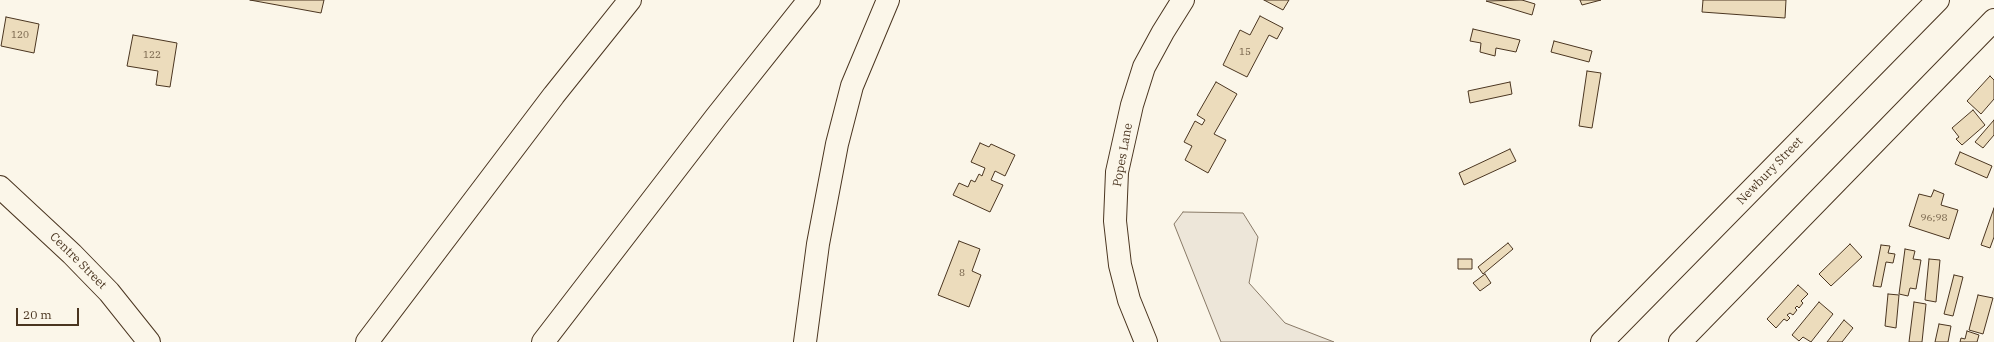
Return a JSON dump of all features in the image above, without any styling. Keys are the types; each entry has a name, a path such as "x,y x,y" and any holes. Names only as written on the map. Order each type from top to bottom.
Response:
{"main road":[{"path":"367,342 554,95 630,0"},
{"path":"542,342 716,117 809,0"},
{"path":"805,342 818,244 837,144 852,86 888,0"},
{"name":"Popes Lane","path":"1146,342 1129,300 1120,265 1115,221 1117,172 1132,105 1144,67 1162,32 1183,0"},
{"name":"Newbury Street","path":"1602,342 1938,0"},
{"path":"1680,342 1994,20"},
{"name":"Centre Street","path":"0,187 33,217 109,292 149,342"}],"shaded area":[{"path":"1183,212 1243,213 1258,237 1249,283 1285,323 1334,342 1221,342 1174,224"}],"building":[{"path":"250,0 324,0 321,13"},
{"path":"1264,0 1289,0 1283,10"},
{"path":"1522,0 1535,4 1532,15 1486,1"},
{"path":"1580,0 1601,0 1582,5"},
{"path":"1703,0 1786,0 1785,18 1702,12"},
{"path":"1260,16 1283,28 1277,39 1269,35 1247,77 1223,65 1240,30 1250,35"},
{"path":"6,17 39,24 34,53 1,46"},
{"path":"1473,29 1520,40 1516,52 1496,48 1495,56 1480,52 1481,43 1470,41"},
{"path":"133,35 177,43 170,87 156,85 158,71 127,66"},
{"path":"1554,41 1592,51 1589,62 1551,52"},
{"path":"1587,71 1601,73 1592,128 1579,126"},
{"path":"1990,76 1994,80 1994,99 1981,114 1967,101"},
{"path":"1216,82 1237,94 1214,134 1226,140 1208,173 1185,160 1192,146 1184,142 1195,121 1202,125 1205,120 1197,115"},
{"path":"1510,82 1512,94 1470,103 1468,91"},
{"path":"1973,110 1985,125 1962,145 1956,139 1959,137 1952,128"},
{"path":"1994,120 1994,135 1983,148 1975,142"},
{"path":"980,143 989,147 991,144 1015,155 1005,176 995,171 991,180 1003,185 990,212 953,195 959,183 968,187 971,180 975,182 979,174 982,176 985,168 971,162"},
{"path":"1510,149 1516,161 1464,185 1459,173"},
{"path":"1960,152 1992,166 1987,178 1955,164"},
{"path":"1934,190 1944,194 1941,205 1958,210 1949,239 1909,226 1919,194 1931,197"},
{"path":"1994,208 1994,237 1990,248 1981,245"},
{"path":"959,241 980,249 972,271 981,275 969,307 938,295"},
{"path":"1508,243 1513,249 1483,274 1478,267"},
{"path":"1850,244 1862,257 1831,286 1819,274"},
{"path":"1881,245 1890,246 1888,253 1895,254 1893,263 1886,262 1881,287 1873,286"},
{"path":"1905,249 1915,251 1913,259 1921,260 1916,289 1910,288 1908,296 1899,294"},
{"path":"1458,259 1472,259 1472,269 1458,269"},
{"path":"1929,259 1940,260 1936,302 1925,300"},
{"path":"1485,274 1491,283 1480,291 1473,283"},
{"path":"1954,275 1963,277 1953,316 1944,314"},
{"path":"1798,285 1808,294 1801,301 1803,303 1799,308 1797,306 1795,308 1797,310 1793,315 1790,313 1787,315 1790,318 1787,321 1784,319 1776,328 1767,319"},
{"path":"1888,294 1899,295 1896,328 1885,326"},
{"path":"1978,295 1993,298 1983,334 1969,330"},
{"path":"1819,302 1833,314 1811,342 1803,337 1799,341 1792,335"},
{"path":"1914,302 1926,304 1922,342 1909,342"},
{"path":"1844,320 1853,328 1842,342 1827,342"},
{"path":"1939,324 1951,326 1948,342 1935,342"},
{"path":"1967,331 1979,335 1977,342 1960,342 1961,338 1965,339"}]}
